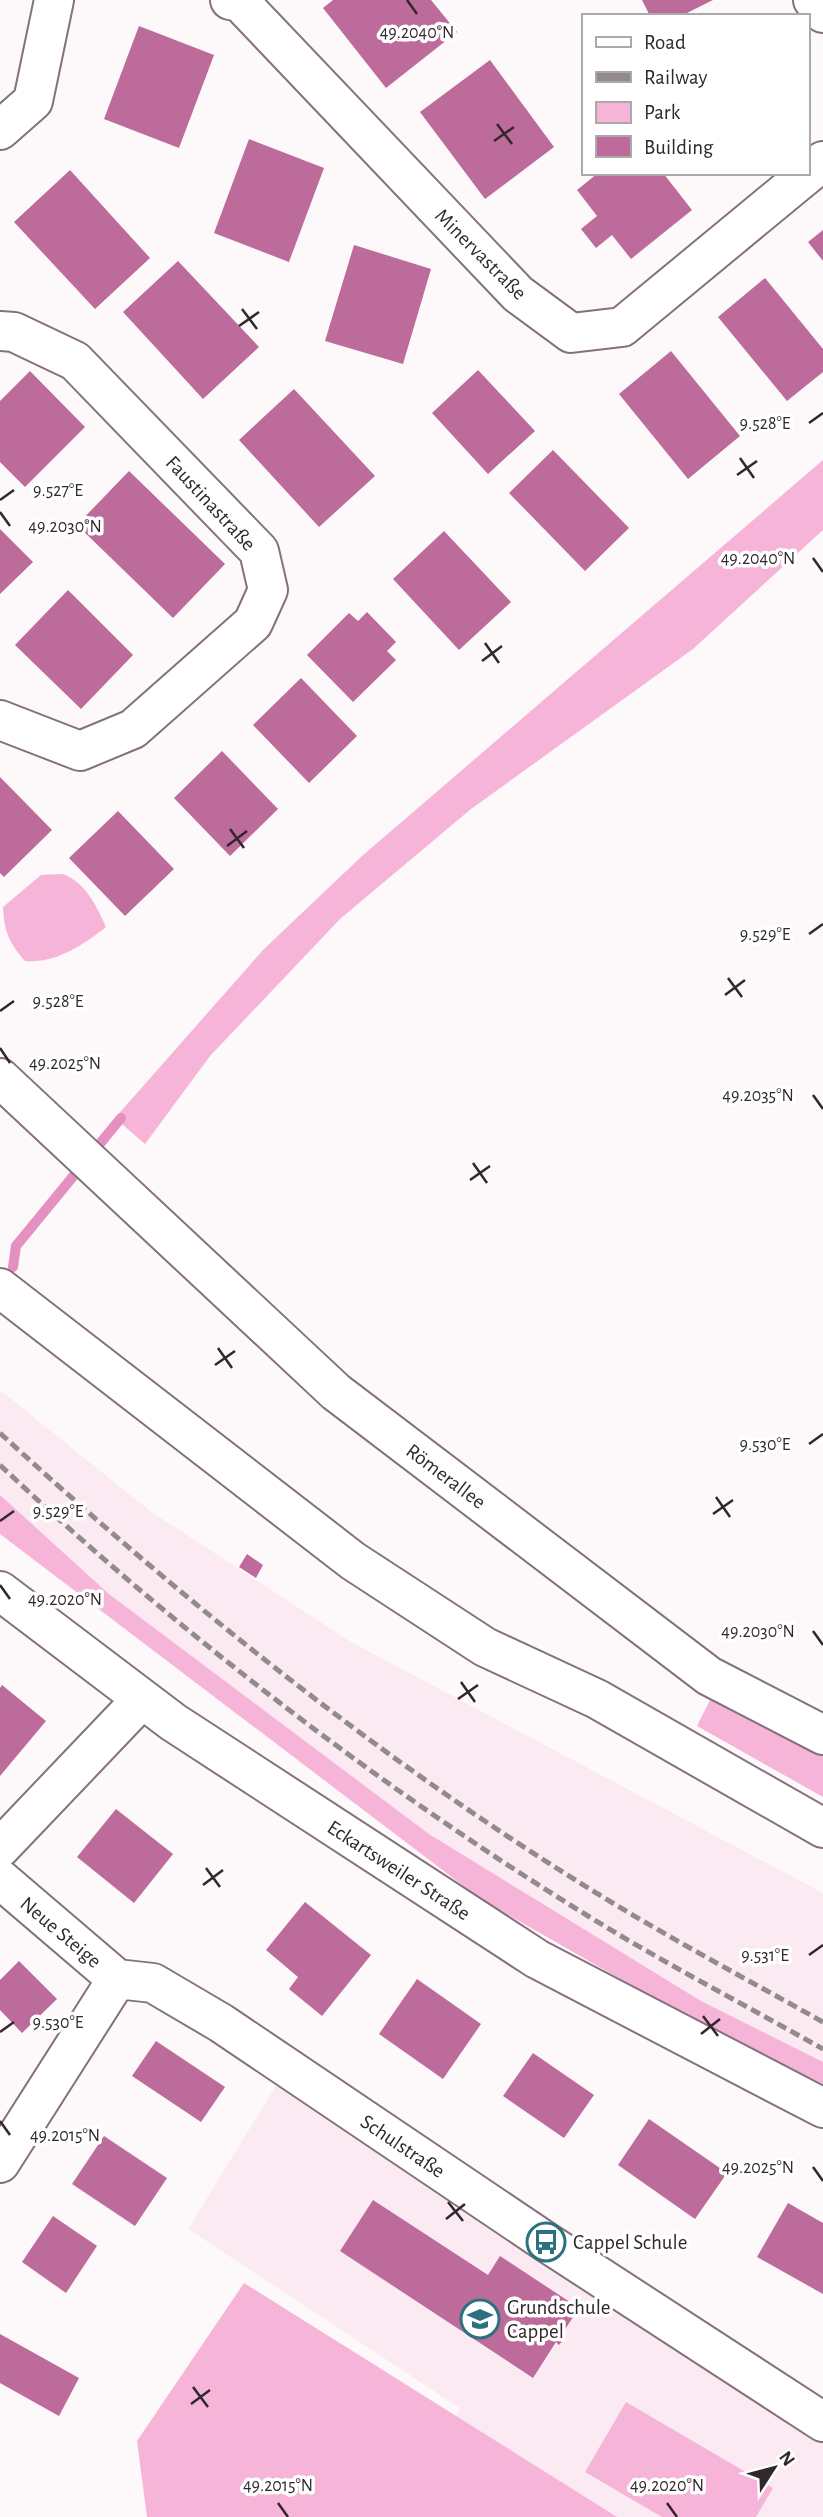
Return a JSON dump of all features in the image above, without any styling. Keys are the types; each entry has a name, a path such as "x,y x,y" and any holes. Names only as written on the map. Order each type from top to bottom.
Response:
{"street":[{"path":"0,130 33,101 54,0"},
{"path":"813,0 823,13"},
{"name":"Minervastraße","path":"237,1 518,294 571,333 622,327 806,175"},
{"name":"Minervastraße","path":"809,173 823,161"},
{"name":"Faustinastraße","path":"0,331 14,332 75,361 259,551 268,590 253,623 133,729 80,751 0,720"},
{"name":"Römerallee","path":"0,1078 336,1392 709,1676 823,1735"},
{"path":"0,1288 364,1568 485,1647 597,1699 823,1828"},
{"name":"Eckartsweiler Straße","path":"0,1591 142,1699 537,1959 823,2108"},
{"path":"0,1848 142,1699"},
{"name":"Neue Steige","path":"0,1880 117,1979 0,2163"},
{"name":"Schulstraße","path":"117,1979 153,1983 221,2023 534,2234 823,2422"}],"shaded area":[{"path":"0,1390 150,1511 351,1642 823,1893 823,2062 701,2001 429,1834 109,1594 0,1495"},
{"name":"Grundschule Cappel","path":"277,2084 823,2442 823,2517 395,2517 460,2408 188,2229"}],"green space":[{"path":"823,460 823,530 693,649 471,809 340,919 210,1056 145,1144 115,1118 263,950 362,856"},
{"path":"63,874 84,889 106,927 58,956 25,961 8,936 3,907 41,875"},
{"path":"0,1495 109,1594 429,1834 701,2001 823,2062 823,2084 699,2024 482,1900 0,1534"},
{"path":"713,1694 823,1747 823,1797 697,1726"},
{"path":"244,2283 617,2517 147,2517 137,2441"},
{"path":"626,2402 773,2488 756,2517 662,2517 585,2472"}],"building":[{"path":"333,0 431,0 457,32 386,88 323,8"},
{"path":"642,0 713,0 685,14 649,14"},
{"path":"139,26 214,55 179,148 104,119"},
{"path":"490,60 554,147 485,199 420,112"},
{"path":"249,139 324,168 289,262 214,233"},
{"path":"70,170 150,258 95,309 14,222"},
{"path":"596,175 665,175 692,210 631,259 612,235 596,248 581,229 597,216 577,190"},
{"path":"823,230 823,261 808,242"},
{"path":"354,245 431,269 403,364 325,341"},
{"path":"178,261 259,347 203,399 123,312"},
{"path":"765,278 823,349 823,372 787,401 718,317"},
{"path":"671,351 740,436 688,479 619,394"},
{"path":"478,370 535,431 488,474 432,413"},
{"path":"30,371 85,427 25,487 0,462 0,401"},
{"path":"294,389 375,476 319,527 239,440"},
{"path":"553,450 629,528 585,571 509,493"},
{"path":"129,471 225,564 173,618 77,525"},
{"path":"0,529 33,562 0,594"},
{"path":"444,531 511,602 459,650 393,579"},
{"path":"68,590 133,655 81,709 15,645"},
{"path":"367,612 396,642 387,651 396,660 353,702 307,655 349,613 358,621"},
{"path":"301,678 357,736 309,783 253,725"},
{"path":"222,751 278,809 230,856 174,798"},
{"path":"0,777 52,830 4,877 0,873"},
{"path":"118,811 174,869 125,916 69,858"},
{"path":"247,1554 263,1565 256,1578 239,1567"},
{"path":"2,1685 46,1721 0,1776 0,1688"},
{"path":"116,1809 173,1854 134,1903 77,1857"},
{"path":"305,1902 371,1955 322,2016 289,1989 298,1977 266,1950"},
{"path":"19,1961 57,1999 22,2033 0,2010 0,1980"},
{"path":"417,1979 481,2024 443,2079 379,2034"},
{"path":"156,2041 225,2087 201,2122 132,2076"},
{"path":"533,2053 594,2095 564,2138 503,2096"},
{"path":"649,2119 727,2173 695,2219 618,2165"},
{"path":"104,2136 167,2178 135,2226 72,2184"},
{"path":"373,2200 488,2275 500,2256 579,2308 560,2337 564,2339 559,2345 556,2342 533,2378 340,2251"},
{"path":"788,2203 823,2223 823,2294 757,2257"},
{"path":"53,2216 97,2246 66,2293 22,2262"},
{"path":"0,2334 79,2378 59,2416 0,2383"}],"waterway":[{"path":"13,1267 16,1246 121,1118"}],"railway":[{"path":"0,1433 214,1619 363,1735 518,1843 626,1911 823,2022"},
{"path":"0,1465 137,1588 209,1647 283,1705 434,1815 617,1933 823,2049"}],"place":[{"name":"Cappel Schule","path":"546,2242"},
{"name":"Grundschule Cappel","path":"480,2319"}]}
